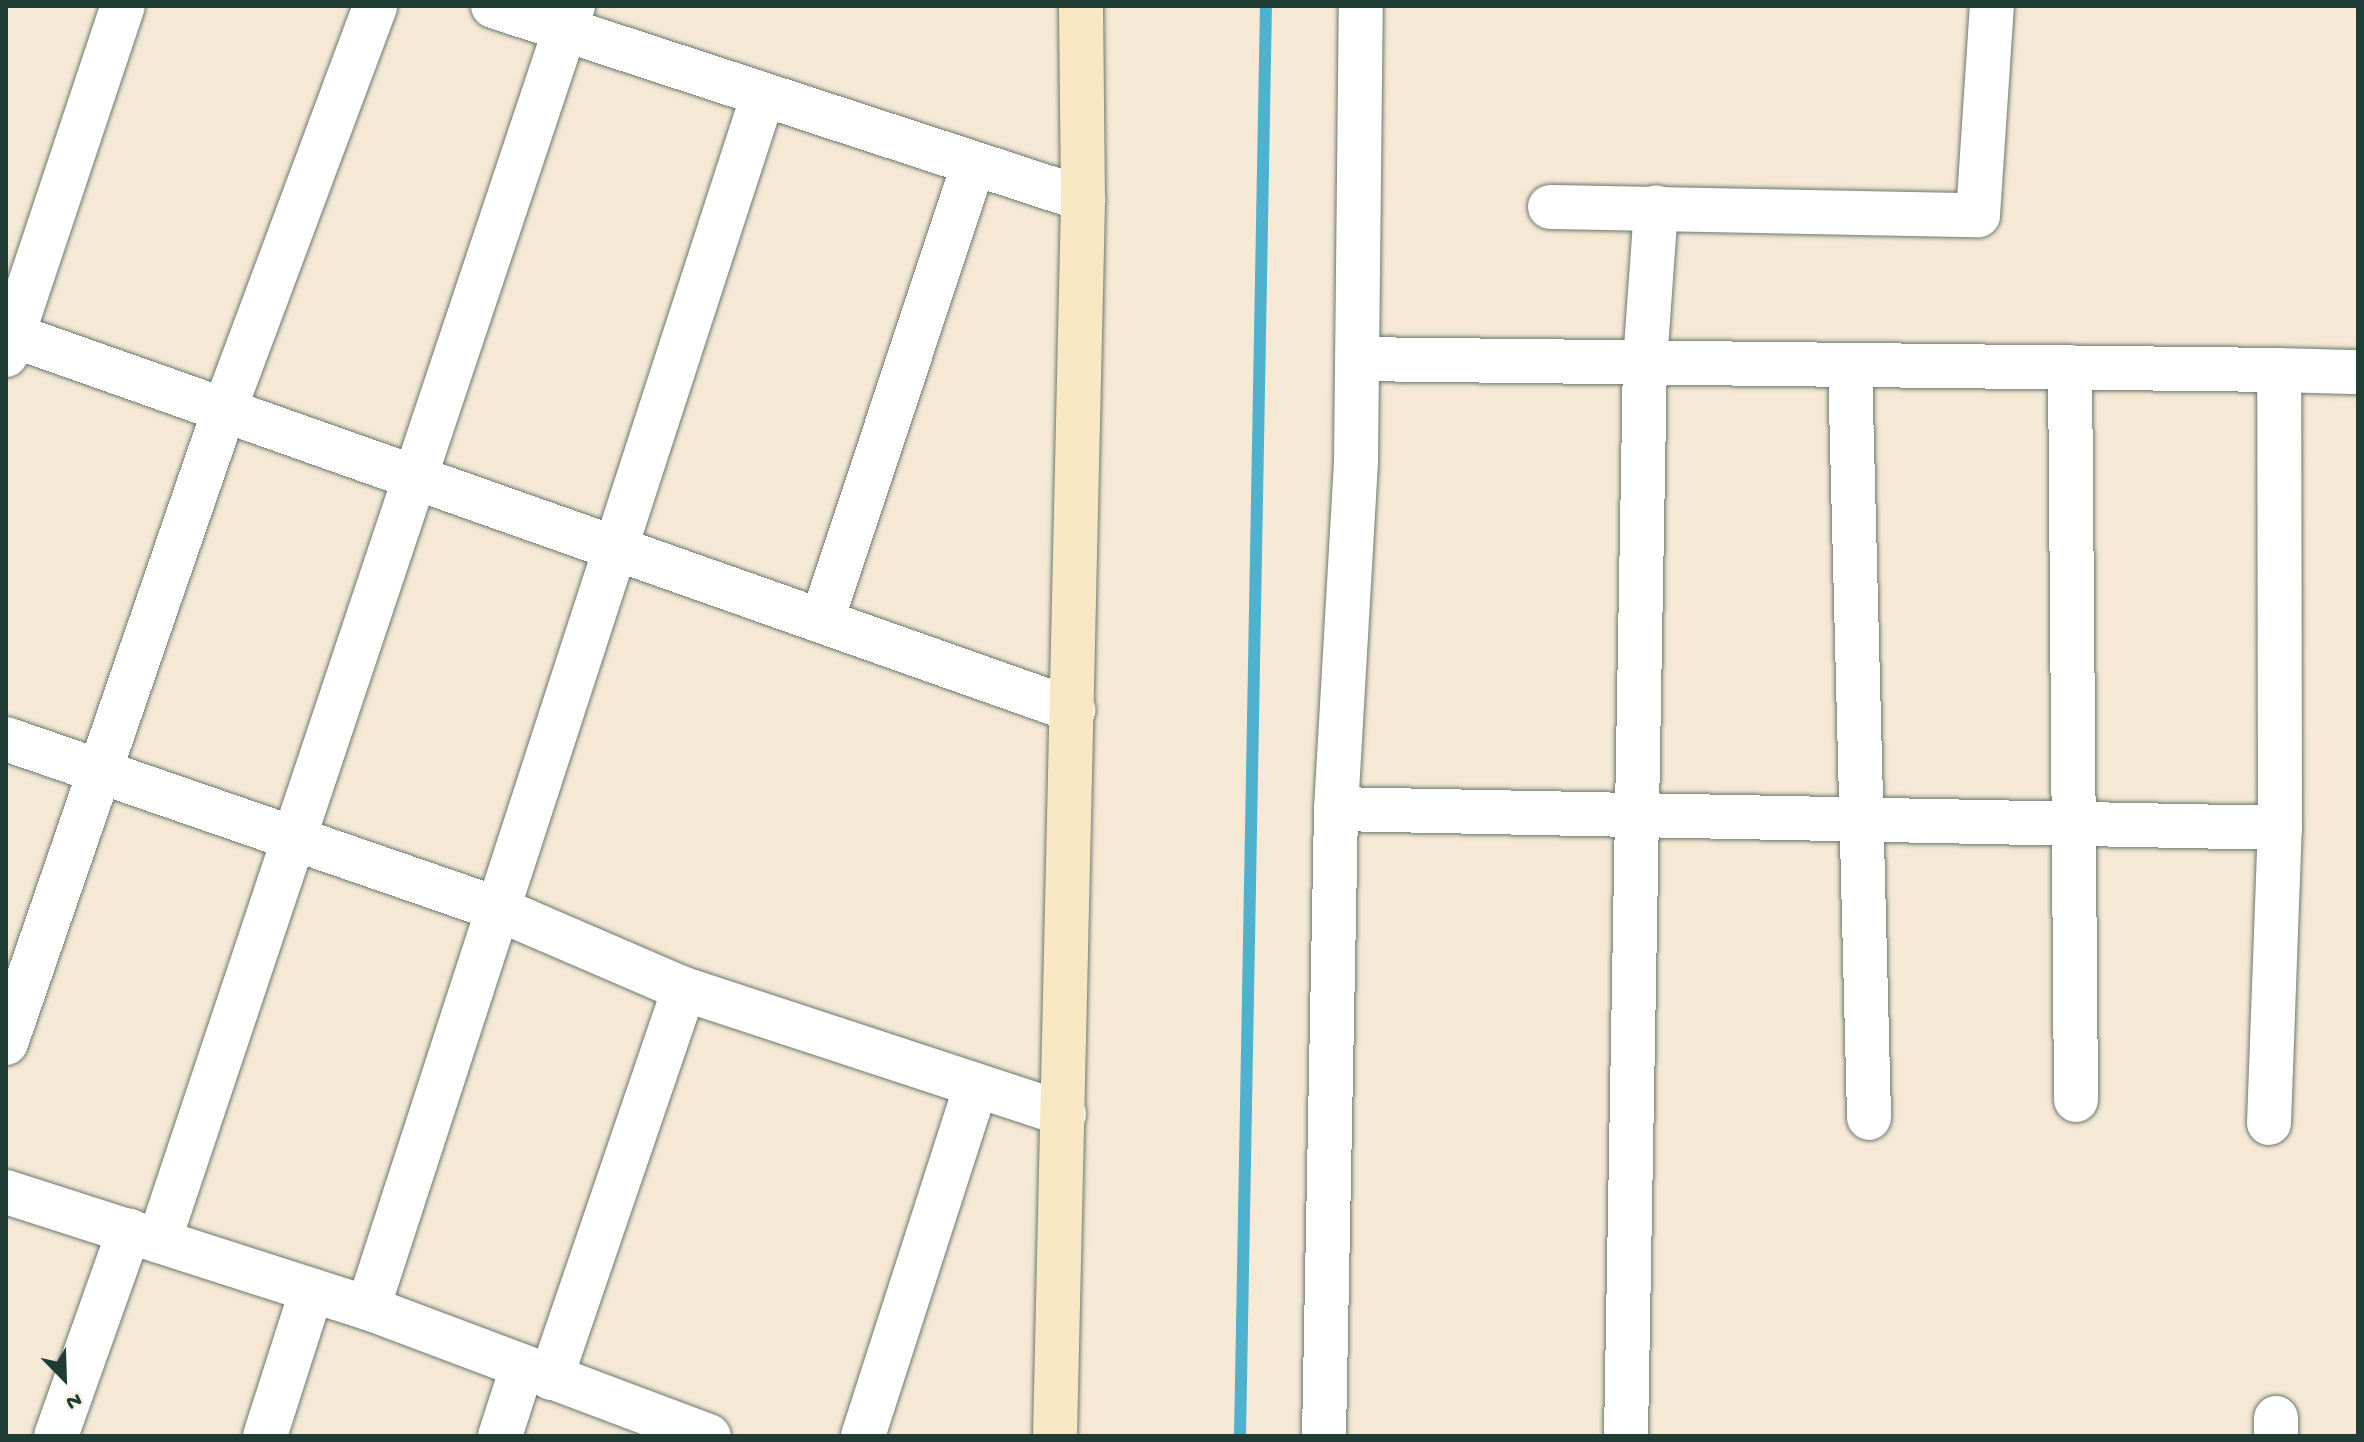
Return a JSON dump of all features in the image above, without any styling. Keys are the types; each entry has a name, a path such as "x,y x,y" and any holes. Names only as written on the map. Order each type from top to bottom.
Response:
{"street":[{"path":"123,6 8,341 225,408 1073,710"},
{"path":"6,1043 225,408 375,6"},
{"path":"493,6 569,18 763,95 1083,199"},
{"path":"1055,1436 1083,199 1081,6"},
{"path":"1324,1436 1336,809 1358,359 1361,6"},
{"path":"1550,207 1978,215 1992,6"},
{"path":"56,1436 144,1236 295,835 569,18"},
{"path":"368,1308 763,95"},
{"path":"822,620 974,164"},
{"path":"1626,1436 1645,362 1656,207"},
{"path":"1358,359 2358,372"},
{"path":"1850,365 1869,1118"},
{"path":"2070,367 2076,1100"},
{"path":"2269,1123 2280,828 2279,370"},
{"path":"6,739 295,835 498,909 684,989 1064,1114"},
{"path":"1336,809 1639,818 2280,828"},
{"path":"500,1436 536,1373 684,989"},
{"path":"863,1436 976,1086"},
{"path":"6,1192 368,1308 709,1436"},
{"path":"265,1436 312,1290"}],"waterway":[{"path":"1240,1436 1266,6"}]}
